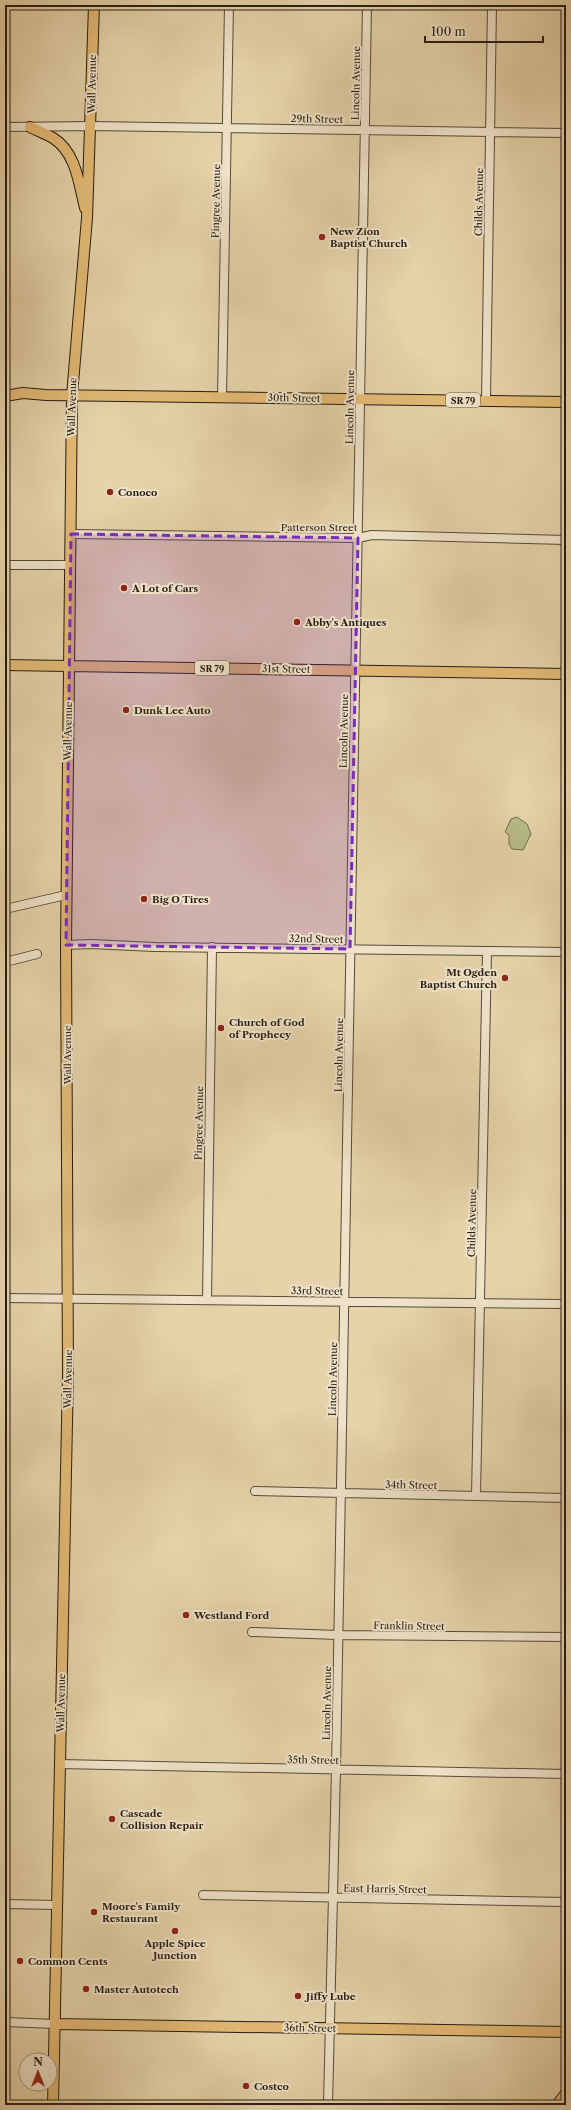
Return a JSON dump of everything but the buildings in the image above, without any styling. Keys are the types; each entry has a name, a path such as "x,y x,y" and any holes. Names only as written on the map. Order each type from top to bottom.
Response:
{"main road":[{"name":"Wall Avenue","path":"53,2105 68,1381 66,895 70,665 72,395 87,218 92,126 94,5"},
{"path":"30,127 53,138 67,150 75,170 87,218"},
{"name":"30th Street","path":"5,396 23,393 566,402"},
{"name":"31st Street","path":"5,665 566,674"},
{"name":"36th Street","path":"55,2024 563,2031"},
{"path":"563,2031 566,2037"},
{"path":"557,2105 566,2093"}],"street":[{"name":"Pingree Avenue","path":"222,397 229,5"},
{"name":"Lincoln Avenue","path":"328,2105 336,1770 354,670 358,538 367,5"},
{"name":"Childs Avenue","path":"486,400 492,5"},
{"name":"29th Street","path":"5,127 92,126 566,133"},
{"name":"30th Street","path":"5,391 23,393"},
{"name":"Patterson Street","path":"71,534 358,538 372,535 566,540"},
{"path":"5,565 70,565"},
{"path":"5,909 66,895"},
{"name":"32nd Street","path":"66,945 91,944 566,952"},
{"name":"Pingree Avenue","path":"207,1300 212,947"},
{"name":"Childs Avenue","path":"476,1496 487,951"},
{"path":"5,962 37,954"},
{"name":"33rd Street","path":"5,1298 566,1304"},
{"name":"34th Street","path":"255,1491 566,1498"},
{"name":"Franklin Street","path":"252,1632 338,1635 566,1637"},
{"name":"35th Street","path":"59,1764 566,1774"},
{"name":"East Harris Street","path":"203,1895 566,1902"},
{"path":"5,1904 57,1905"},
{"path":"5,2022 55,2024"}],"highlighted area":[{"path":"71,534 358,538 350,949 66,945"}],"green space":[{"path":"517,817 527,824 531,834 523,850 512,849 509,844 509,835 505,832 511,819"}],"place":[{"name":"New Zion Baptist Church","path":"322,237"},
{"name":"Conoco","path":"110,492"},
{"name":"A Lot of Cars","path":"124,588"},
{"name":"Abby's Antiques","path":"297,622"},
{"name":"Dunk Lee Auto","path":"126,710"},
{"name":"Big O Tires","path":"144,899"},
{"name":"Mt Ogden Baptist Church","path":"505,978"},
{"name":"Church of God of Prophecy","path":"221,1028"},
{"name":"Westland Ford","path":"186,1615"},
{"name":"Cascade Collision Repair","path":"112,1819"},
{"name":"Moore's Family Restaurant","path":"94,1912"},
{"name":"Apple Spice Junction","path":"175,1931"},
{"name":"Common Cents","path":"20,1961"},
{"name":"Master Autotech","path":"86,1989"},
{"name":"Jiffy Lube","path":"298,1996"},
{"name":"Costco","path":"246,2086"}]}
